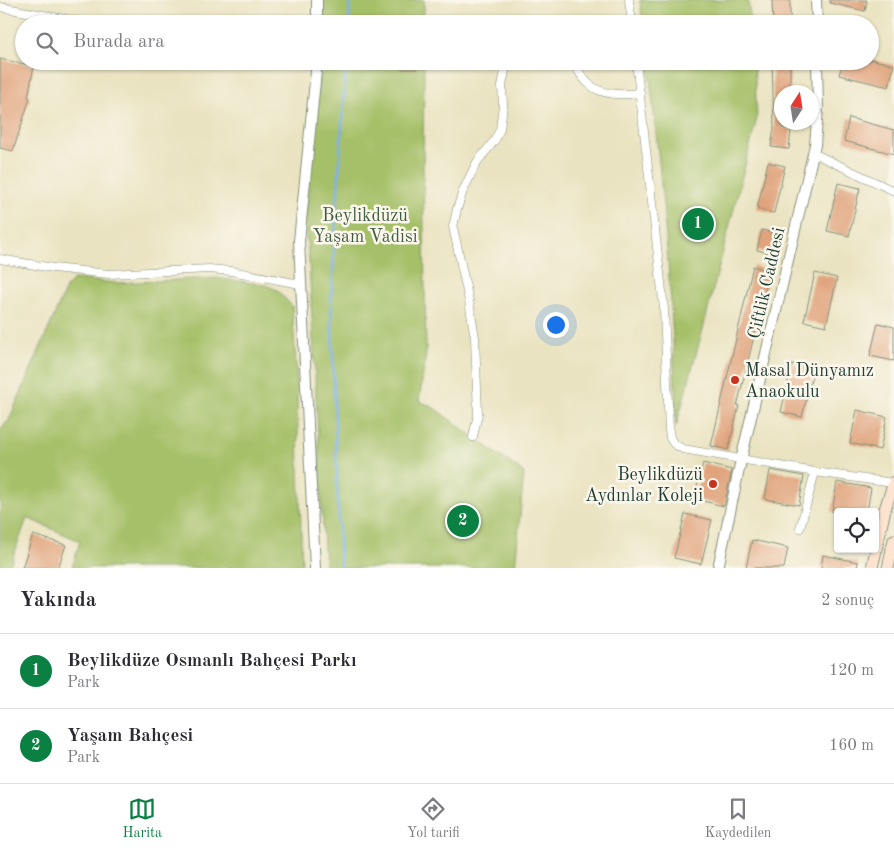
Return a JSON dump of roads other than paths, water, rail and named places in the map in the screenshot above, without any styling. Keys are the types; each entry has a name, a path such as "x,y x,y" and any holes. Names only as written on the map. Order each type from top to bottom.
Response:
{"main road":[{"path":"872,568 884,508 894,482"},
{"path":"888,568 894,540"}],"street":[{"path":"317,0 317,15"},
{"path":"630,0 631,15"},
{"path":"816,0 816,15"},
{"path":"0,7 43,15"},
{"path":"315,568 299,241 316,70"},
{"path":"473,437 478,414 475,338 470,301 455,241 454,227 463,191 477,162 495,140 500,129 503,105 502,86 505,70"},
{"path":"578,70 589,84 604,92 621,95 640,92"},
{"path":"637,70 664,309 670,438 674,444 682,449 814,472 894,482"},
{"name":"Çiftlik Caddesi","path":"718,568 741,460 813,153 818,109 817,70"},
{"path":"813,153 894,191"},
{"path":"0,258 109,274 209,269 231,271 300,284"},
{"path":"800,528 814,472"}],"waterway":[{"path":"349,15 350,0"},
{"path":"340,568 331,300 345,70"}],"place":[{"name":"Beylikdüze Osmanlı Bahçesi Parkı","path":"698,224"},
{"name":"Masal Dünyamız Anaokulu","path":"735,380"},
{"name":"Beylikdüzü Aydınlar Koleji","path":"713,484"},
{"name":"Yaşam Bahçesi","path":"463,521"}],"park label":[{"name":"Beylikdüzü Yaşam Vadisi","path":"365,225"}]}
